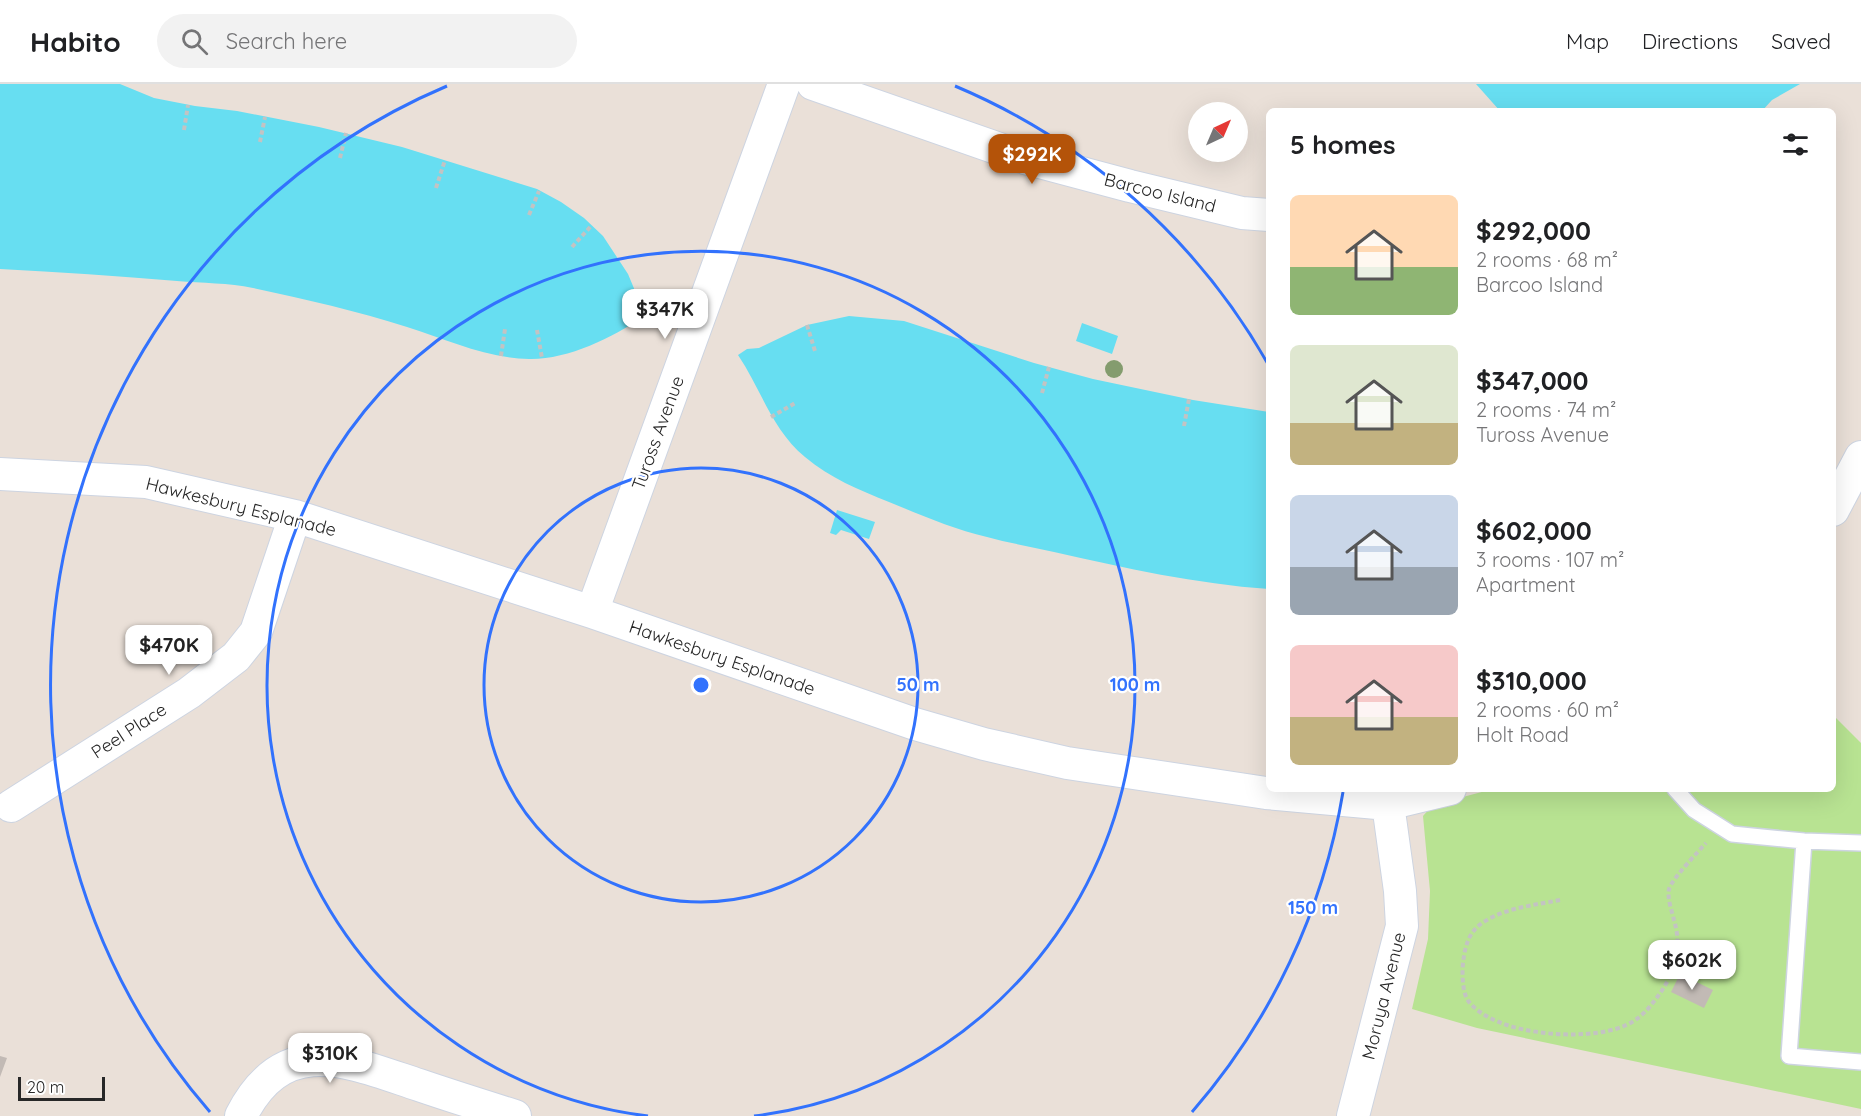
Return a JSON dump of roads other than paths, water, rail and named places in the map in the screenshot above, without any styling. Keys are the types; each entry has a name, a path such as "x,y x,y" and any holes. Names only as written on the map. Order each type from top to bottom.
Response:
{"street":[{"name":"Tuross Avenue","path":"592,612 784,84"},
{"name":"Barcoo Island","path":"813,84 1025,158 1242,213 1266,215"},
{"path":"1836,504 1861,457"},
{"name":"Hawkesbury Esplanade","path":"0,474 146,482 295,516 592,612 915,724 984,744 1067,763 1254,791 1388,804 1438,792"},
{"name":"Peel Place","path":"11,806 189,693 236,657 256,632 295,516"},
{"name":"Moruya Avenue","path":"1353,1116 1402,926 1400,891 1388,804"},
{"path":"241,1116 260,1087 271,1077 284,1068 317,1059 339,1060 373,1069 515,1116"}],"lane":[{"path":"1678,792 1694,810 1732,834 1804,841 1861,843"},
{"path":"1804,841 1789,1056 1861,1062"}],"water":[{"path":"0,84 120,84 154,98 319,127 402,147 537,189 584,218 603,236 628,274 638,298 642,317 617,333 573,352 543,358 513,358 467,348 407,327 350,311 244,286 0,269"},
{"path":"1476,84 1800,84 1772,100 1765,108 1497,108"},
{"path":"849,316 904,321 1034,363 1093,379 1193,400 1266,412 1266,589 1161,575 974,534 878,497 824,471 794,446 775,422 738,355 747,349 759,348 807,325"},
{"path":"1082,323 1118,336 1112,354 1076,341"},
{"path":"837,510 875,522 869,539 841,530 836,535 830,533"}]}
